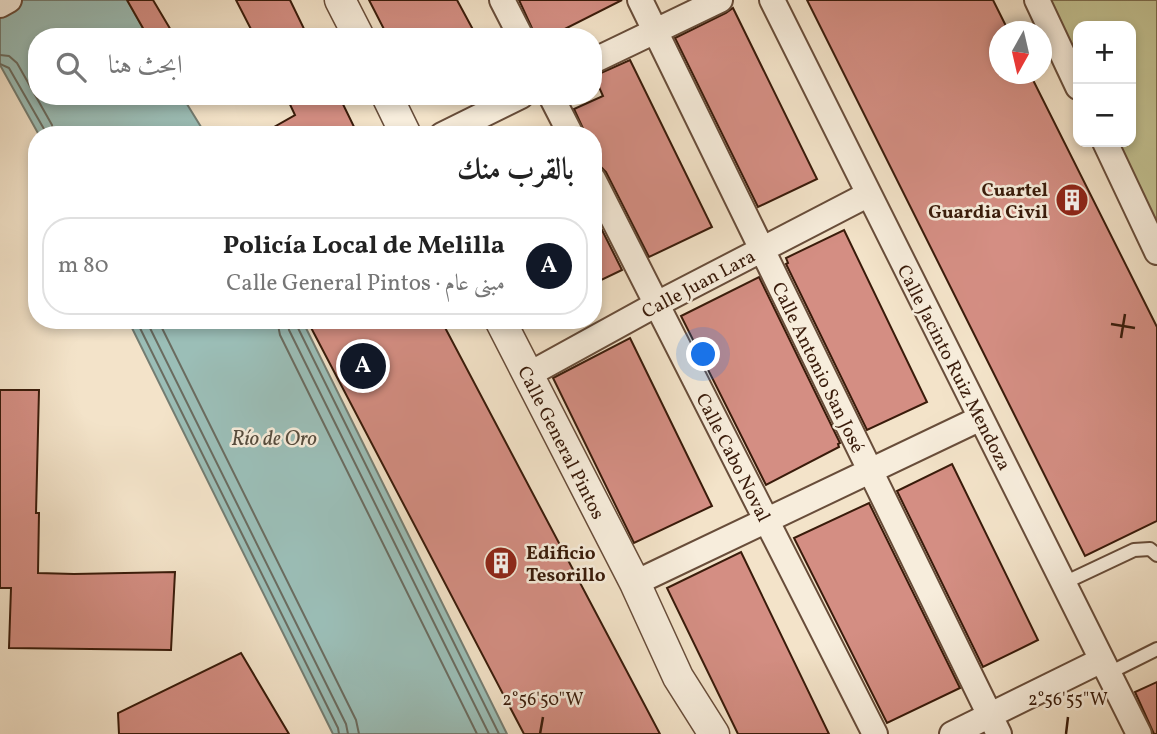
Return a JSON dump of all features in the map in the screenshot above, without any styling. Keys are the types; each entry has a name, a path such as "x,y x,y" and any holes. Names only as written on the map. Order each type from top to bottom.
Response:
{"street":[{"path":"0,5 9,0"},
{"path":"340,0 354,28"},
{"path":"502,0 516,28"},
{"name":"Calle Antonio San José","path":"640,0 995,725"},
{"path":"602,57 720,0"},
{"name":"Calle Jacinto Ruiz Mendoza","path":"772,0 1139,734"},
{"path":"1037,0 1077,84"},
{"path":"391,105 402,126"},
{"path":"460,126 504,105"},
{"path":"556,105 566,126"},
{"path":"1106,147 1157,252"},
{"name":"Calle Juan Lara","path":"528,375 657,304 869,194"},
{"name":"Calle Cabo Noval","path":"602,197 875,734"},
{"name":"Calle General Pintos","path":"505,329 635,583 678,677 713,734"},
{"path":"635,583 981,418"},
{"path":"951,734 995,725 1105,667"},
{"name":"Calle General Pintos","path":"678,677 693,734"}],"lane":[{"path":"1063,583 1134,550 1150,549 1157,555"},
{"path":"1105,667 1157,649"}],"shaded area":[{"path":"1046,0 1157,0 1157,228 1117,147 1136,147 1136,21 1073,21 1073,57"}],"water":[{"path":"0,0 127,0 143,28 28,28 28,105 188,105 200,126 34,126 0,65"},
{"name":"Río de Oro","path":"132,329 306,329 507,734 333,734"}],"building":[{"path":"127,0 153,0 170,28 143,28"},
{"path":"236,0 290,0 304,28 250,28"},
{"path":"369,0 457,0 472,28 383,28"},
{"path":"519,0 622,0 567,28 532,28"},
{"path":"807,0 993,0 1004,21 989,21 989,84 1035,84 1157,327 1157,521 1085,556"},
{"path":"733,8 817,179 758,207 675,38"},
{"path":"630,60 712,227 649,257 602,168 602,126 582,126 574,109 583,105 602,105 602,72"},
{"path":"290,105 343,105 354,126 276,126 295,115"},
{"path":"602,230 622,270 602,280"},
{"path":"844,230 927,402 867,430 786,264 786,258"},
{"path":"759,277 840,443 839,447 766,485 681,316"},
{"name":"Edificio Tesorillo","path":"312,329 446,329 660,734 524,734"},
{"path":"630,338 712,506 634,543 553,378"},
{"path":"0,390 39,390 36,513 39,513 38,573 175,572 171,650 9,648 11,588 0,588"},
{"path":"952,464 1038,640 983,667 897,491"},
{"path":"869,503 960,688 887,723 794,538"},
{"path":"741,552 829,734 738,734 667,588"},
{"path":"241,653 289,734 119,734 118,713"},
{"path":"1157,682 1157,734 1154,734 1135,692"}],"place":[{"name":"Cuartel Guardia Civil","path":"1072,200"},
{"name":"Policía Local de Melilla","path":"363,366"},
{"name":"Edificio Tesorillo","path":"501,563"}]}
